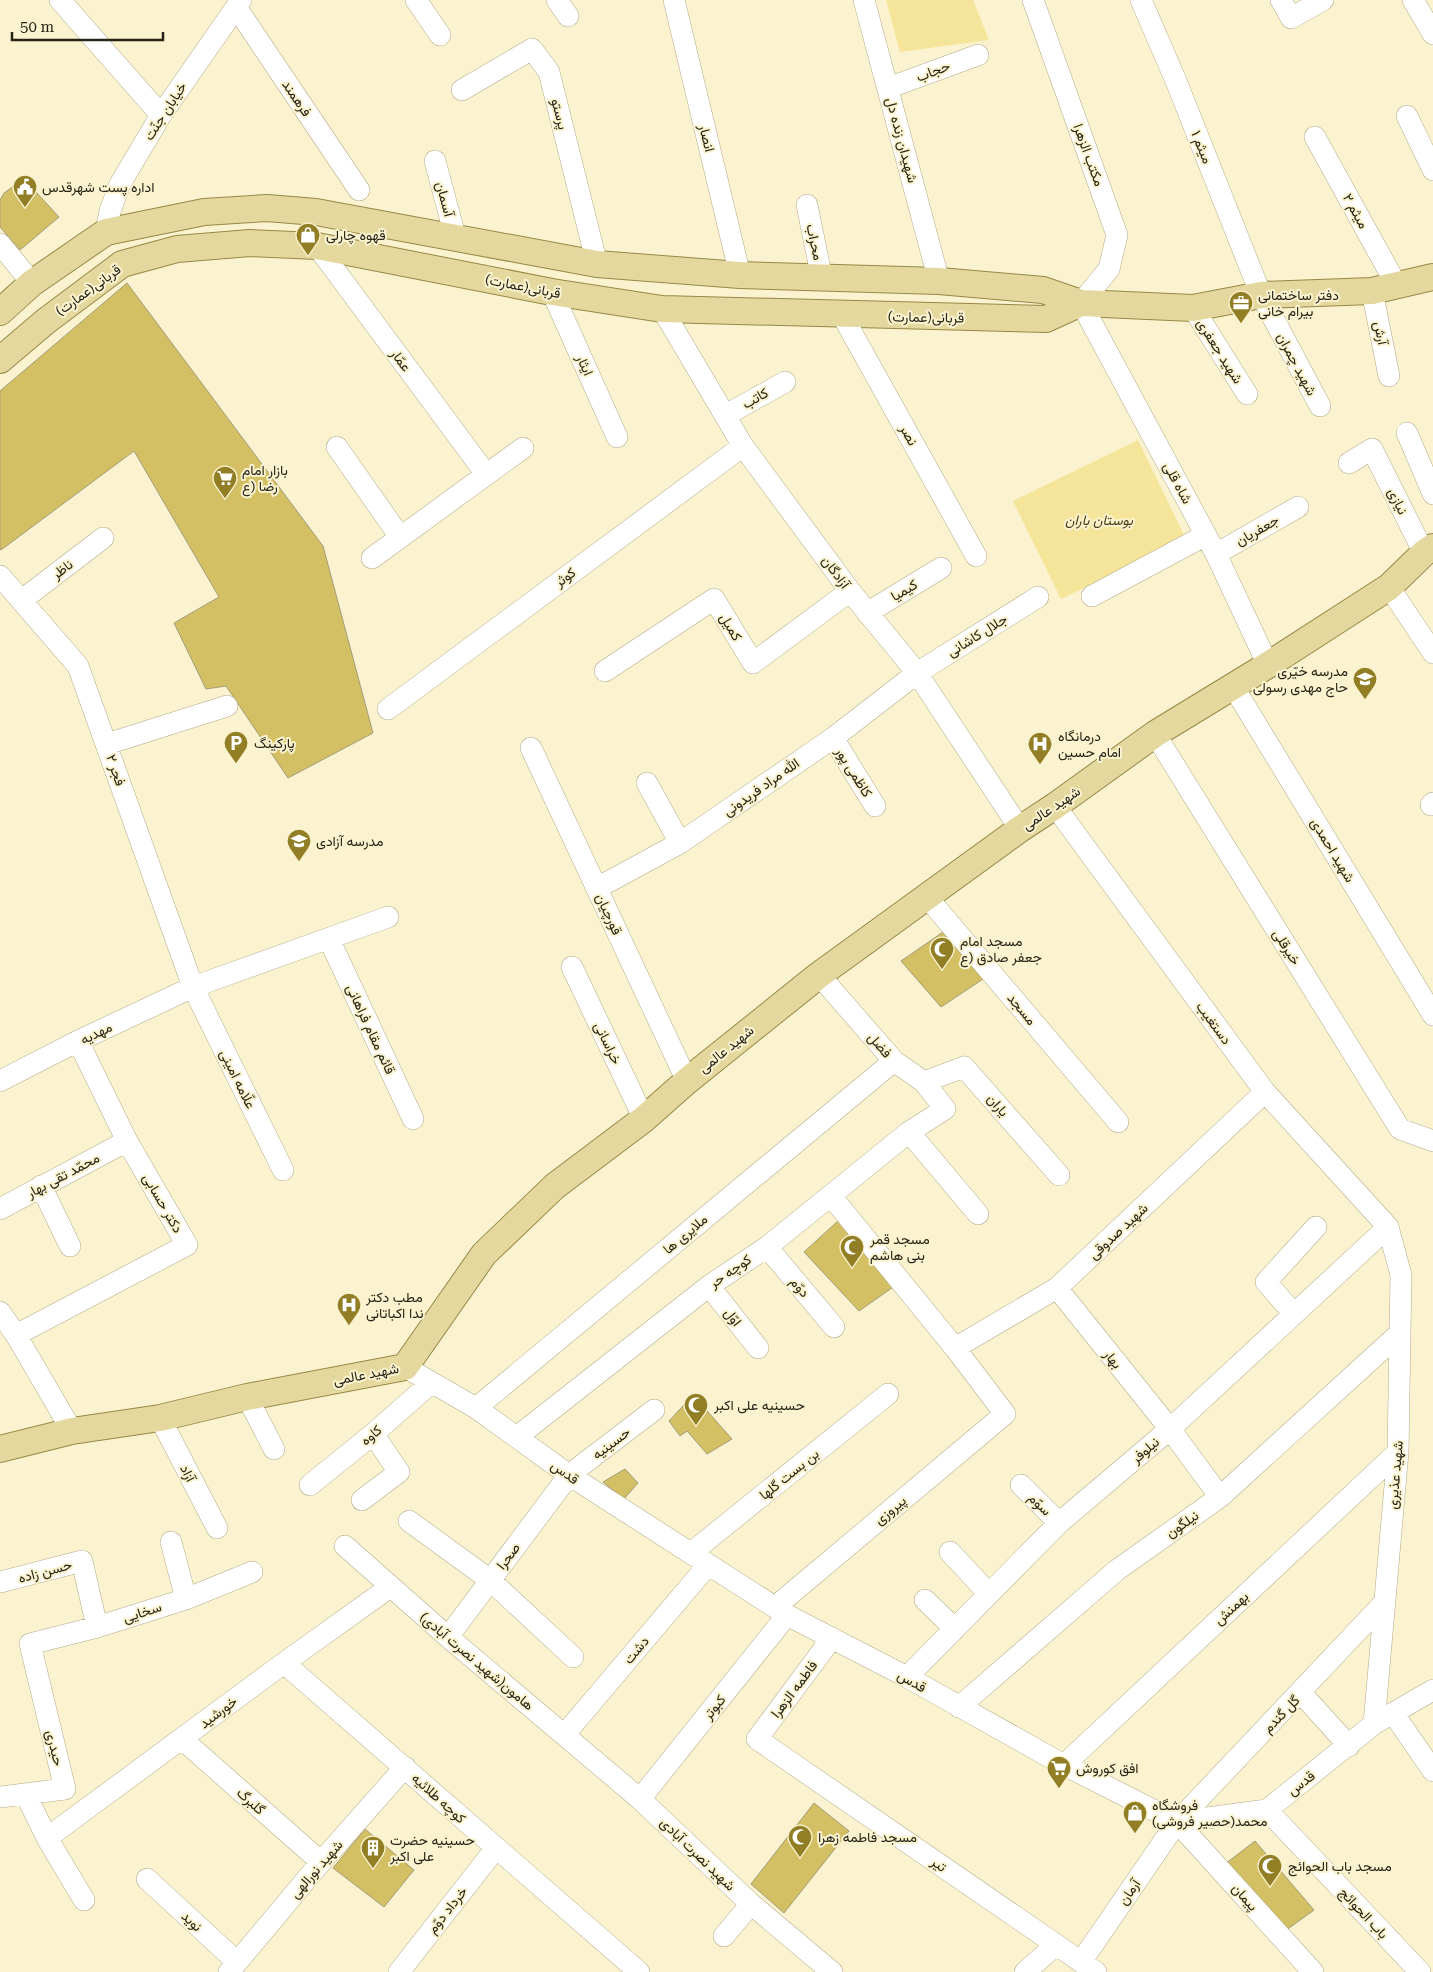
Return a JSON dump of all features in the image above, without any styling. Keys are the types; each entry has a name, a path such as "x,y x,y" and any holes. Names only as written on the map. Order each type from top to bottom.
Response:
{"main road":[{"name":"(عمارت)قربانی","path":"0,312 32,283 106,232 204,212 267,208 316,212 455,236 597,264 740,275 822,279 939,281 1043,290 1081,304 1193,308 1260,295 1384,288 1433,277"},
{"path":"106,232 122,264"},
{"name":"(عمارت)قربانی","path":"0,360 46,321 122,264 177,249 250,243 317,246 552,292 662,308 1046,320 1081,304"},
{"name":"شهید عالمی","path":"0,1449 72,1431 160,1418 247,1397 405,1367 484,1254 555,1186 644,1119 687,1081 819,975 1020,828 1055,806 1155,734 1389,588 1429,550"}],"street":[{"path":"60,0 161,115"},
{"path":"416,0 440,35"},
{"name":"انصار","path":"674,0 740,275"},
{"name":"شهیدان زنده دل","path":"864,0 939,281"},
{"name":"مکتب الزهرا","path":"1033,0 1117,235 1109,269 1081,304"},
{"name":"میثم ۱","path":"1141,0 1176,81 1260,295"},
{"path":"1281,0 1291,18 1323,0"},
{"path":"1413,0 1433,34"},
{"name":"خیابان جنّت","path":"106,232 110,211 120,184 161,115 239,4"},
{"name":"فرهمند","path":"239,4 359,190"},
{"name":"پرستو","path":"462,90 532,48 549,72 597,264"},
{"name":"حجاب","path":"888,88 978,55"},
{"path":"1407,116 1433,170"},
{"name":"میثم ۲","path":"1315,137 1384,288"},
{"name":"آسمان","path":"435,161 455,236"},
{"name":"محراب","path":"807,205 822,279"},
{"path":"0,244 32,283"},
{"name":"عمّار","path":"317,246 486,474"},
{"name":"آرش","path":"1384,288 1389,376"},
{"name":"ایثار","path":"552,292 617,437"},
{"name":"شهید چمران","path":"1260,295 1320,406"},
{"name":"شاه قلی","path":"1081,304 1211,544 1268,665"},
{"name":"آزادگان","path":"662,308 743,446 850,591 917,673 1020,828"},
{"name":"شهید جعفری","path":"1193,308 1247,394"},
{"name":"نصر","path":"842,315 976,556"},
{"name":"کاتب","path":"726,415 785,382"},
{"path":"1407,434 1433,494"},
{"name":"کوثر","path":"388,709 743,446"},
{"path":"337,447 400,537"},
{"path":"372,558 523,448"},
{"name":"نیازی","path":"1349,463 1372,449 1429,550"},
{"name":"جعفریان","path":"1092,596 1298,507"},
{"name":"ناظر","path":"22,600 103,538"},
{"name":"کیمیا","path":"867,613 941,568"},
{"name":"فجر ۲","path":"0,576 78,666 193,987"},
{"path":"1389,588 1433,653"},
{"name":"کمیل","path":"605,671 714,599 753,663 850,591"},
{"name":"جلال کاشانی","path":"917,673 1038,597"},
{"name":"الله مراد فریدونی","path":"597,888 680,843 833,738 917,673"},
{"name":"شهید احمدی","path":"1233,686 1433,1015"},
{"path":"107,744 227,706"},
{"name":"خیرقلی","path":"1155,734 1400,1129 1433,1141"},
{"name":"کاظمی پور","path":"833,738 875,806"},
{"name":"قورچیان","path":"530,748 687,1081"},
{"path":"647,783 680,843"},
{"name":"دستغیب","path":"1055,806 1265,1092 1388,1227"},
{"name":"مسجد","path":"927,897 1118,1122"},
{"name":"مهدیه","path":"0,1082 78,1041 193,987 388,917"},
{"name":"قائم مقام فراهانی","path":"328,939 413,1119"},
{"name":"خراسانی","path":"572,967 644,1119"},
{"name":"فضل","path":"819,975 894,1061 924,1082 945,1109"},
{"name":"علّامه امینی","path":"193,987 283,1170"},
{"name":"دکتر حسابی","path":"16,1335 187,1245 127,1140 78,1041"},
{"name":"ملایری ها","path":"476,1408 894,1061"},
{"name":"یاران","path":"924,1082 964,1067 1059,1175"},
{"name":"شهید صدوقی","path":"955,1348 1057,1288 1265,1092"},
{"name":"کوچه حر","path":"518,1436 709,1286 767,1246 909,1132 945,1109"},
{"path":"909,1132 978,1214"},
{"name":"محمّد تقی بهار","path":"0,1209 127,1140"},
{"path":"41,1186 70,1246"},
{"path":"831,1196 955,1348"},
{"path":"1294,1314 1266,1282 1316,1227"},
{"name":"نیلوفر","path":"907,1677 1060,1523 1170,1429 1388,1227"},
{"name":"شهید عذیری","path":"1374,1724 1383,1604 1398,1452 1401,1275 1388,1227"},
{"name":"دوّم","path":"767,1246 834,1327"},
{"name":"اوّل","path":"709,1286 758,1348"},
{"name":"بهار","path":"1057,1288 1170,1429 1220,1497"},
{"path":"0,1312 16,1335 72,1431"},
{"name":"نیلگون","path":"958,1707 1117,1570 1220,1497 1400,1333"},
{"name":"پیروزی","path":"781,1611 1006,1414 955,1348"},
{"name":"قدس","path":"405,1367 476,1408 518,1436 569,1475 781,1611 907,1677 1064,1765 1177,1822"},
{"name":"کاوه","path":"310,1486 374,1434 431,1383"},
{"name":"بن بست گلها","path":"699,1559 888,1394"},
{"path":"247,1397 274,1449"},
{"name":"حسینیه","path":"569,1475 654,1410"},
{"name":"آزاد","path":"160,1418 217,1528"},
{"path":"362,1500 399,1472 374,1434"},
{"name":"بهمنش","path":"1064,1765 1398,1452"},
{"name":"صحرا","path":"448,1637 569,1475"},
{"name":"سوّم","path":"1020,1485 1060,1523"},
{"path":"409,1521 490,1580 574,1656"},
{"path":"171,1542 186,1599"},
{"name":"(شهید نصرت آبادی)هامون","path":"345,1546 448,1637 565,1734"},
{"path":"950,1552 989,1594"},
{"name":"دشت","path":"565,1734 699,1559"},
{"name":"حسن زاده","path":"0,1582 82,1561 97,1626"},
{"name":"سخایی","path":"30,1644 186,1599 252,1572"},
{"name":"خورشید","path":"47,1838 390,1587"},
{"path":"925,1600 955,1629"},
{"name":"گل گندم","path":"1177,1822 1301,1693 1383,1604"},
{"name":"کبوتر","path":"640,1799 781,1611"},
{"name":"فاطمه الزهرا","path":"757,1739 832,1638"},
{"name":"حیدری","path":"0,1797 65,1789 30,1644"},
{"name":"کوچه طلائیه","path":"284,1663 639,1972"},
{"name":"قدس","path":"1268,1810 1374,1724 1433,1690"},
{"path":"1301,1693 1348,1746"},
{"path":"1393,1713 1433,1771"},
{"name":"شهید نصرت آبادی","path":"565,1734 640,1799 751,1904 832,1972"},
{"name":"گلبرگ","path":"182,1739 321,1862"},
{"name":"تیر","path":"757,1739 1088,1967"},
{"name":"شهید نورالهی","path":"233,1967 321,1862 405,1767"},
{"path":"26,1794 47,1838 84,1900"},
{"path":"1177,1822 1268,1810"},
{"name":"باب الحوائج","path":"1268,1810 1420,1972"},
{"name":"آرمان","path":"1088,1967 1177,1822"},
{"name":"پیمان","path":"1177,1822 1313,1972"},
{"name":"خرداد دوّم","path":"399,1972 496,1848"},
{"name":"نوید","path":"147,1879 233,1967"},
{"path":"724,1936 751,1904"},
{"path":"1025,1972 1056,1945"}],"green space":[{"path":"886,0 973,0 989,40 900,52"},
{"name":"بوستان باران","path":"1138,440 1186,539 1061,599 1013,501"}],"building":[{"name":"اداره پست شهرقدس","path":"24,179 59,217 20,250 0,227 0,200 4,193"},
{"name":"بازار امام رضا (ع","path":"127,283 323,546 373,733 288,778 226,686 206,689 174,623 219,597 134,451 0,549 0,391"},
{"name":"مسجد امام جعفر صادق (ع","path":"943,932 983,979 941,1007 901,961"},
{"name":"مسجد قمر بنی هاشم","path":"839,1220 899,1283 859,1311 804,1252"},
{"name":"حسینیه علی اکبر","path":"693,1395 732,1439 707,1454 687,1431 680,1436 669,1421"},
{"path":"625,1469 638,1483 624,1499 603,1482"},
{"name":"مسجد فاطمه زهرا","path":"814,1803 849,1831 784,1913 751,1884"},
{"name":"حسینیه حضرت علی اکبر","path":"365,1829 414,1870 384,1907 333,1868"},
{"name":"مسجد باب الحوائج","path":"1255,1841 1314,1910 1285,1931 1225,1864"}],"place":[{"name":"اداره پست شهرقدس","path":"25,208"},
{"name":"قهوه چارلی","path":"308,256"},
{"name":"دفتر ساختمانی بیرام خانی","path":"1241,324"},
{"name":"بازار امام رضا (ع","path":"225,499"},
{"name":"مدرسه خیّری حاج مهدی رسولی","path":"1365,700"},
{"name":"پارکینگ","path":"236,764"},
{"name":"درمانگاه امام حسین","path":"1040,765"},
{"name":"مدرسه آزادی","path":"299,862"},
{"name":"مسجد امام جعفر صادق (ع","path":"942,970"},
{"name":"مسجد قمر بنی هاشم","path":"852,1268"},
{"name":"مطب دکتر ندا اکباتانی","path":"349,1326"},
{"name":"حسینیه علی اکبر","path":"696,1426"},
{"name":"افق کوروش","path":"1059,1789"},
{"name":"فروشگاه محمد(حصیر فروشی)","path":"1135,1834"},
{"name":"مسجد فاطمه زهرا","path":"800,1858"},
{"name":"حسینیه حضرت علی اکبر","path":"373,1869"},
{"name":"مسجد باب الحوائج","path":"1270,1887"}]}
